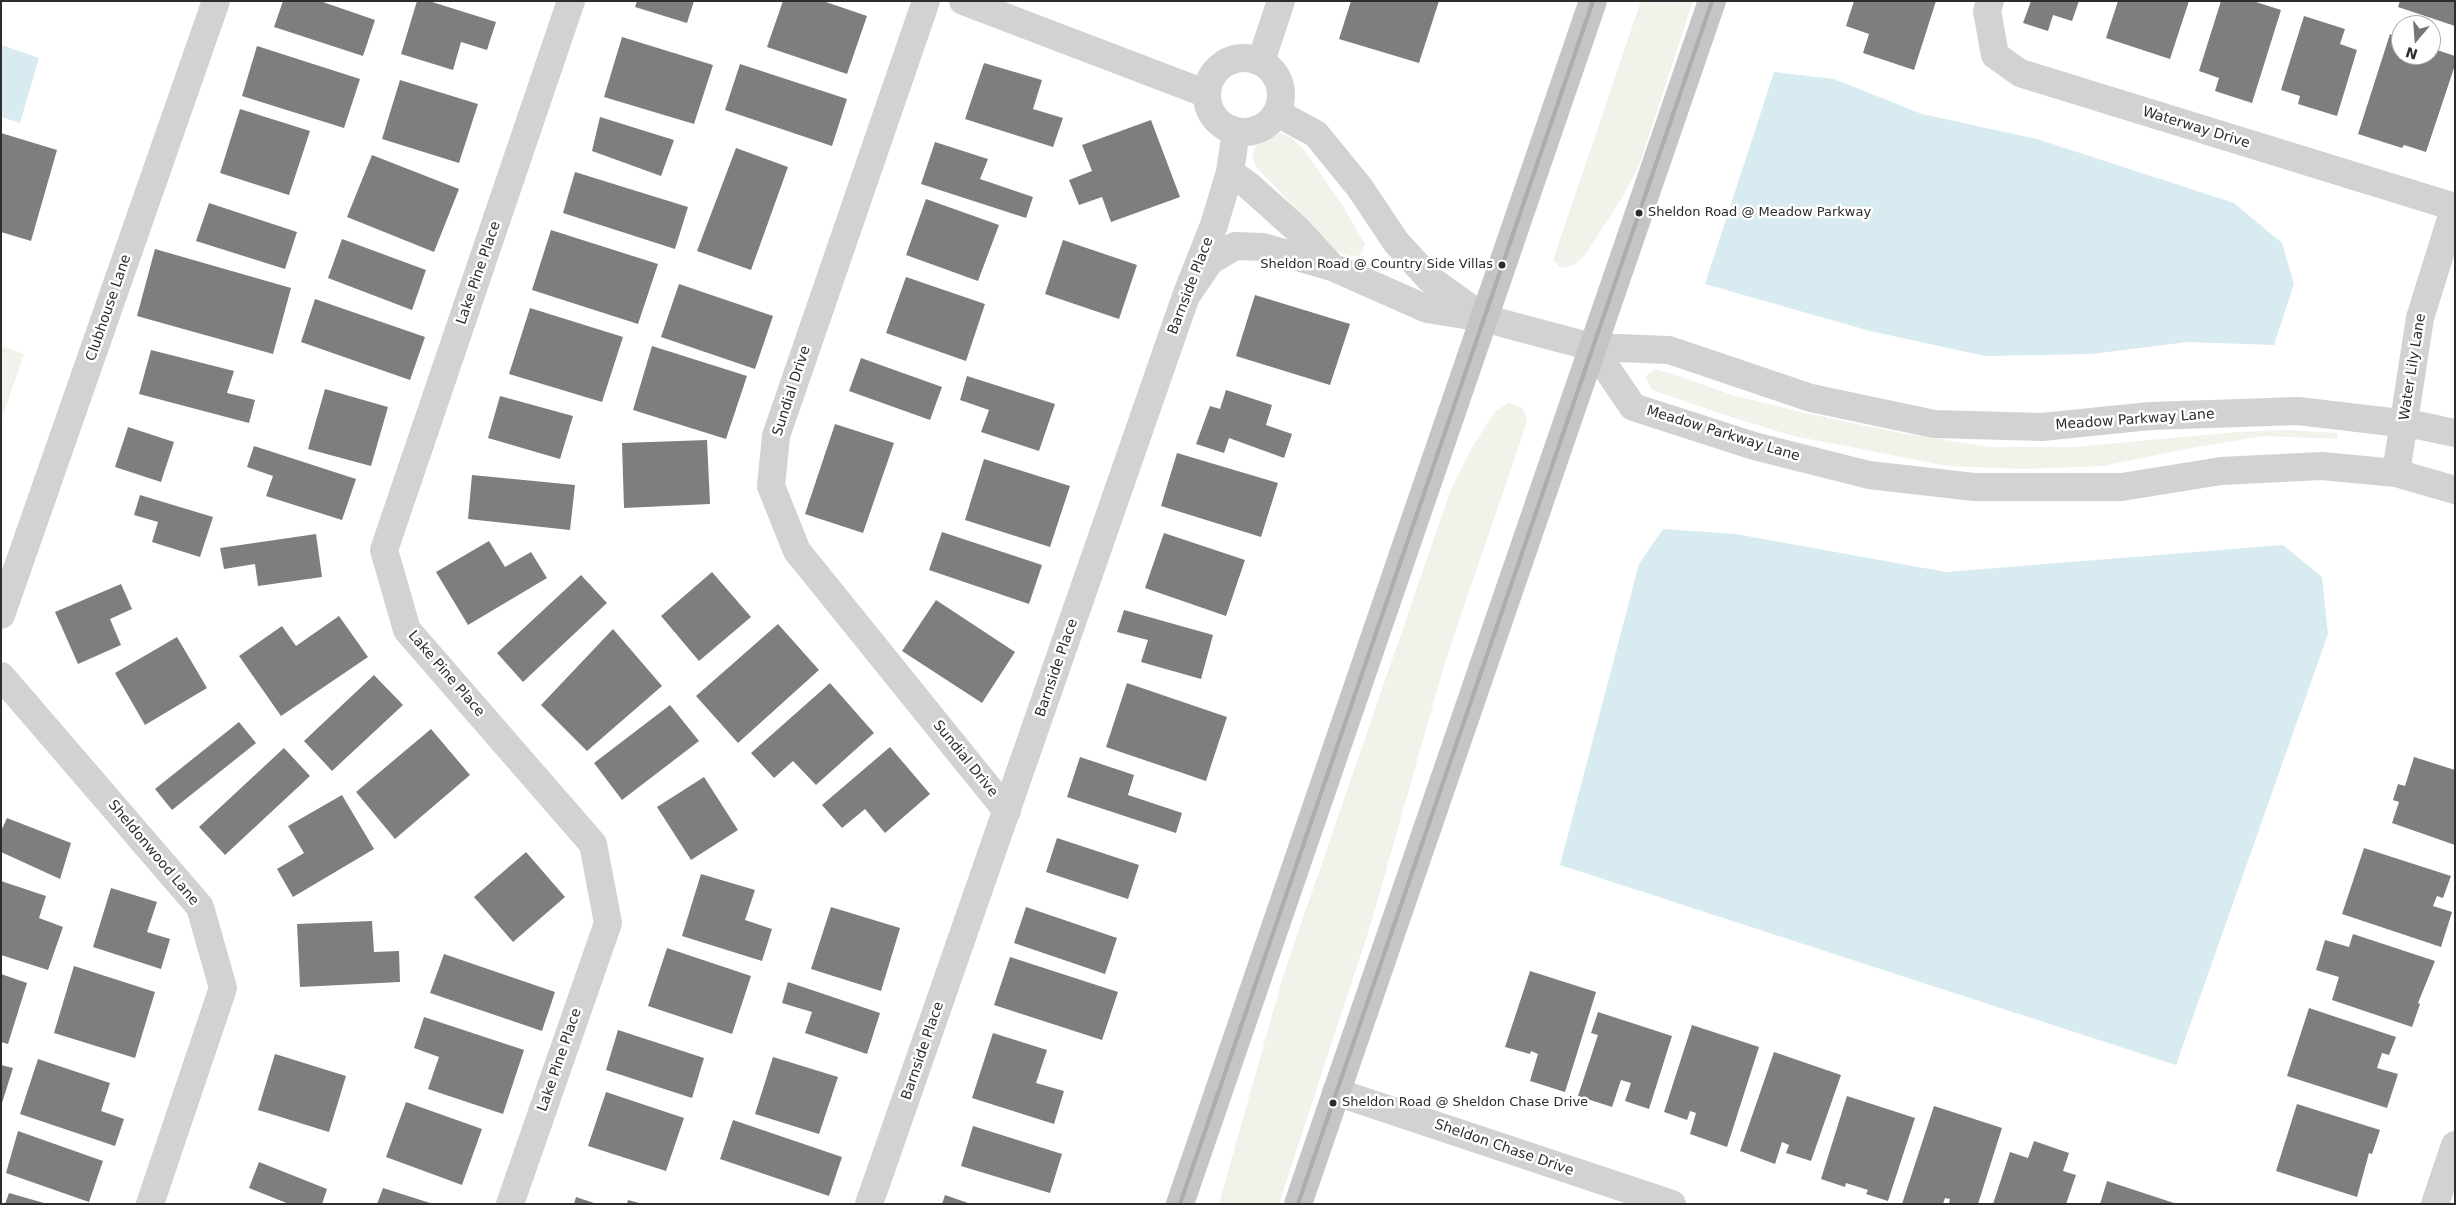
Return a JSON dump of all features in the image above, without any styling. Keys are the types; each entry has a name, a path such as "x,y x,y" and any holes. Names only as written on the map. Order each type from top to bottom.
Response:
{"main road":[{"path":"1180,1204 1593,1"},
{"path":"1298,1204 1712,1"}],"street":[{"name":"Clubhouse Lane","path":"1,615 216,1"},
{"name":"Lake Pine Place","path":"510,1204 608,923 593,844 407,630 384,550 571,1"},
{"name":"Sundial Drive","path":"926,1 776,436 771,486 797,552 1007,810"},
{"path":"963,1 1207,94"},
{"path":"1261,61 1281,1"},
{"name":"Waterway Drive","path":"1990,1 1987,11 1995,56 2020,74 2455,207"},
{"path":"1242,58 1261,61 1271,68 1278,78 1282,89 1282,102 1277,113 1270,122 1260,129 1248,132 1236,131 1224,126 1215,117 1209,106 1207,94 1209,82 1215,71 1224,63 1242,58"},
{"path":"1277,113 1316,134 1360,188 1396,242 1430,279 1483,318"},
{"name":"Barnside Place","path":"869,1204 1186,296 1214,225 1230,172 1236,131"},
{"path":"1230,172 1248,185 1297,229 1332,267"},
{"name":"Water Lily Lane","path":"2396,473 2420,318 2455,207"},
{"path":"1186,296 1210,261 1235,246 1263,247 1332,267 1427,309 1483,318 1592,347"},
{"name":"Meadow Parkway Lane","path":"1592,347 1669,350 1811,398 1934,424 2042,426 2150,416 2298,412 2404,423 2455,433"},
{"name":"Meadow Parkway Lane","path":"1592,347 1633,407 1754,446 1869,475 1974,487 2122,487 2221,471 2322,466 2396,473 2455,490"},
{"name":"Sheldonwood Lane","path":"1,676 200,907 223,988 150,1204"},
{"name":"Sheldon Chase Drive","path":"1336,1092 1672,1204"},
{"path":"2435,1204 2455,1145"}],"shaded area":[{"path":"1641,1 1693,1 1639,166 1625,193 1585,255 1574,265 1561,268 1553,260"},
{"path":"1,45 39,58 20,123 1,117"},
{"path":"1774,72 1834,79 1922,114 2037,139 2234,203 2282,243 2294,284 2274,345 2188,342 2092,354 1985,356 1870,331 1705,284"},
{"path":"1277,132 1291,137 1305,151 1343,206 1365,244 1360,255 1349,257 1335,250 1256,167 1252,156 1256,145 1264,135"},
{"path":"1,346 24,354 1,421"},
{"path":"1654,369 1732,395 1805,413 1901,433 1990,447 2074,447 2237,432 2285,430 2337,433 2338,439 2264,436 2186,449 2104,466 2023,469 1948,466 1793,436 1722,414 1652,390 1645,377"},
{"path":"1508,403 1521,407 1527,417 1525,428 1446,659 1372,920 1279,1204 1219,1204 1283,976 1451,489 1471,449 1494,413"},
{"path":"1663,529 1736,534 1946,572 2283,545 2322,577 2328,634 2176,1065 1560,865 1639,564"}],"building":[{"path":"283,1 320,1 375,20 363,56 274,27"},
{"path":"417,1 429,1 496,22 487,50 461,42 453,70 401,54"},
{"path":"637,1 694,1 687,23 635,7"},
{"path":"783,1 823,1 867,16 847,74 767,47"},
{"path":"1351,1 1439,1 1419,63 1339,39"},
{"path":"1854,1 1936,1 1914,70 1863,53 1869,34 1846,26"},
{"path":"2031,1 2079,1 2072,21 2053,15 2048,31 2023,23"},
{"path":"2118,1 2189,1 2170,59 2106,38"},
{"path":"2221,1 2253,1 2281,10 2252,103 2215,91 2219,78 2199,71"},
{"path":"2400,1 2455,1 2455,26 2441,21 2441,15 2422,15 2398,7"},
{"path":"2304,16 2345,29 2340,44 2357,50 2337,116 2298,104 2300,96 2281,90"},
{"path":"2390,34 2391,65 2441,65 2441,51 2455,56 2455,65 2426,152 2404,145 2402,148 2358,134"},
{"path":"622,37 713,65 694,124 604,97"},
{"path":"257,46 360,79 344,128 242,96"},
{"path":"984,63 1042,80 1033,109 1063,118 1053,147 965,119"},
{"path":"740,64 847,99 832,146 725,110"},
{"path":"400,80 478,104 459,163 382,139"},
{"path":"240,109 310,131 289,195 220,173"},
{"path":"600,117 674,140 661,176 592,151"},
{"path":"1151,120 1180,197 1111,222 1102,197 1079,205 1069,180 1092,171 1082,145"},
{"path":"1,133 57,150 31,241 1,232"},
{"path":"935,142 988,159 980,179 1033,197 1026,218 921,184"},
{"path":"736,148 788,167 751,270 697,251"},
{"path":"372,155 459,189 434,252 347,217"},
{"path":"575,172 688,207 675,249 563,213"},
{"path":"926,199 999,225 978,281 906,255"},
{"path":"209,203 297,232 285,269 196,241"},
{"path":"551,230 658,264 638,324 532,290"},
{"path":"342,239 426,270 412,310 328,278"},
{"path":"1063,240 1137,265 1119,319 1045,294"},
{"path":"155,249 291,288 273,354 137,316"},
{"path":"906,277 985,304 966,361 886,333"},
{"path":"679,284 773,316 755,369 661,337"},
{"path":"1255,295 1350,324 1330,385 1236,356"},
{"path":"315,299 425,337 410,380 301,342"},
{"path":"530,308 623,337 602,402 509,374"},
{"path":"652,346 747,376 726,439 633,410"},
{"path":"151,350 234,371 227,393 255,400 249,423 139,394"},
{"path":"861,358 942,387 930,420 849,391"},
{"path":"967,376 1055,404 1039,451 981,432 989,410 960,400"},
{"path":"325,389 388,407 371,466 308,449"},
{"path":"1226,390 1272,405 1266,425 1292,434 1284,458 1229,438 1224,453 1196,444 1210,406 1220,409"},
{"path":"500,396 573,416 560,459 488,438"},
{"path":"835,424 894,443 863,533 805,514"},
{"path":"128,427 174,442 161,482 115,467"},
{"path":"707,440 710,504 624,508 622,443"},
{"path":"254,446 356,479 342,520 266,496 273,476 247,467"},
{"path":"1177,453 1278,483 1261,537 1161,506"},
{"path":"984,459 1070,486 1050,547 965,520"},
{"path":"472,475 575,485 570,530 468,519"},
{"path":"140,495 213,517 200,557 152,542 158,522 134,515"},
{"path":"942,532 1042,565 1029,604 929,570"},
{"path":"1164,533 1245,560 1226,616 1145,588"},
{"path":"316,534 322,577 258,586 255,564 224,569 220,548"},
{"path":"489,541 505,567 531,552 547,578 468,625 436,572"},
{"path":"712,572 751,617 699,661 661,616"},
{"path":"581,575 607,603 523,682 497,653"},
{"path":"121,584 132,609 110,619 121,645 78,664 55,612"},
{"path":"936,600 1015,652 982,703 902,651"},
{"path":"1124,610 1213,635 1201,679 1141,662 1148,640 1117,632"},
{"path":"339,616 368,657 281,716 239,656 282,626 296,646"},
{"path":"778,624 819,670 738,743 696,696"},
{"path":"613,629 662,686 587,751 541,705"},
{"path":"177,637 207,688 145,725 115,673"},
{"path":"374,675 403,705 332,771 304,741"},
{"path":"830,683 874,733 816,785 793,761 774,778 751,753"},
{"path":"1127,683 1227,717 1206,781 1106,747"},
{"path":"670,705 699,741 622,800 594,763"},
{"path":"239,722 256,743 172,810 155,789"},
{"path":"431,729 470,775 395,839 356,792"},
{"path":"890,747 930,794 885,833 865,809 842,828 822,805"},
{"path":"284,748 310,776 225,855 199,827"},
{"path":"1080,757 1134,775 1128,795 1182,813 1176,833 1067,797"},
{"path":"2414,757 2455,770 2455,845 2392,823 2399,802 2393,800 2398,784 2405,786"},
{"path":"704,777 738,830 691,860 657,807"},
{"path":"342,795 374,849 293,897 277,869 304,853 288,826"},
{"path":"7,818 71,843 60,879 1,852 1,831"},
{"path":"1057,838 1139,865 1128,899 1046,872"},
{"path":"2364,848 2451,876 2443,898 2437,896 2433,906 2452,912 2441,947 2342,914"},
{"path":"526,852 565,897 513,942 474,897"},
{"path":"701,874 755,890 745,920 772,929 762,961 682,936"},
{"path":"1,881 46,896 39,918 63,927 48,970 1,955"},
{"path":"111,888 157,902 147,932 170,939 161,969 93,947"},
{"path":"831,907 900,928 881,991 811,969"},
{"path":"1026,907 1117,938 1105,974 1014,943"},
{"path":"372,921 374,952 399,951 400,982 300,987 297,924"},
{"path":"2353,934 2435,961 2418,1003 2420,1004 2412,1027 2332,1000 2339,977 2316,970 2325,940 2349,947"},
{"path":"667,948 751,976 732,1034 648,1006"},
{"path":"444,954 555,992 542,1031 430,993"},
{"path":"1010,957 1118,992 1102,1040 994,1005"},
{"path":"74,966 155,992 135,1058 54,1033"},
{"path":"1530,971 1596,992 1565,1092 1530,1081 1538,1054 1531,1051 1530,1054 1505,1047"},
{"path":"1,974 27,983 8,1044 1,1042"},
{"path":"788,982 880,1013 867,1054 805,1033 812,1012 782,1003"},
{"path":"2309,1008 2396,1037 2389,1055 2382,1053 2377,1068 2398,1074 2387,1108 2287,1076"},
{"path":"1598,1012 1672,1036 1649,1109 1625,1101 1631,1083 1621,1080 1612,1107 1578,1096 1598,1035 1591,1033"},
{"path":"424,1017 524,1050 503,1114 428,1089 439,1057 414,1048"},
{"path":"1692,1025 1759,1047 1727,1147 1690,1134 1696,1113 1690,1111 1687,1120 1664,1112"},
{"path":"618,1030 704,1058 692,1098 606,1070"},
{"path":"993,1033 1047,1050 1036,1083 1064,1091 1054,1124 972,1098"},
{"path":"1774,1052 1841,1075 1811,1161 1786,1153 1789,1145 1782,1142 1775,1164 1740,1151"},
{"path":"275,1054 346,1076 329,1132 258,1110"},
{"path":"773,1057 838,1077 819,1134 755,1114"},
{"path":"38,1059 110,1083 101,1111 124,1119 115,1146 20,1114"},
{"path":"1,1065 13,1068 2,1103 1,1102"},
{"path":"606,1092 684,1118 666,1171 588,1146"},
{"path":"1847,1096 1915,1118 1888,1201 1866,1194 1868,1190 1846,1183 1845,1187 1821,1179"},
{"path":"406,1102 482,1129 462,1185 386,1157"},
{"path":"2297,1104 2380,1130 2372,1154 2369,1153 2357,1197 2276,1171"},
{"path":"1934,1106 2002,1128 1978,1204 1949,1204 1950,1199 1945,1198 1943,1204 1902,1204"},
{"path":"733,1120 842,1157 829,1196 720,1159"},
{"path":"973,1126 1062,1154 1050,1193 961,1166"},
{"path":"18,1131 103,1161 89,1202 6,1173"},
{"path":"2034,1141 2069,1153 2063,1171 2076,1175 2066,1204 1993,1204 2010,1152 2028,1158"},
{"path":"259,1162 327,1189 322,1204 289,1204 249,1188"},
{"path":"2107,1181 2174,1203 2174,1204 2100,1204"},
{"path":"383,1188 430,1203 430,1204 377,1204"},
{"path":"9,1193 44,1203 44,1204 5,1204"},
{"path":"945,1195 968,1203 968,1204 942,1204"},
{"path":"576,1197 594,1203 594,1204 574,1204"},
{"path":"628,1200 639,1203 639,1204 627,1204"}],"transit line":[{"path":"1180,1204 1593,1"},
{"path":"1298,1204 1712,1"}],"place":[{"name":"Sheldon Road @ Meadow Parkway","path":"1639,213"},
{"name":"Sheldon Road @ Country Side Villas","path":"1502,265"},
{"name":"Sheldon Road @ Sheldon Chase Drive","path":"1333,1103"}]}
